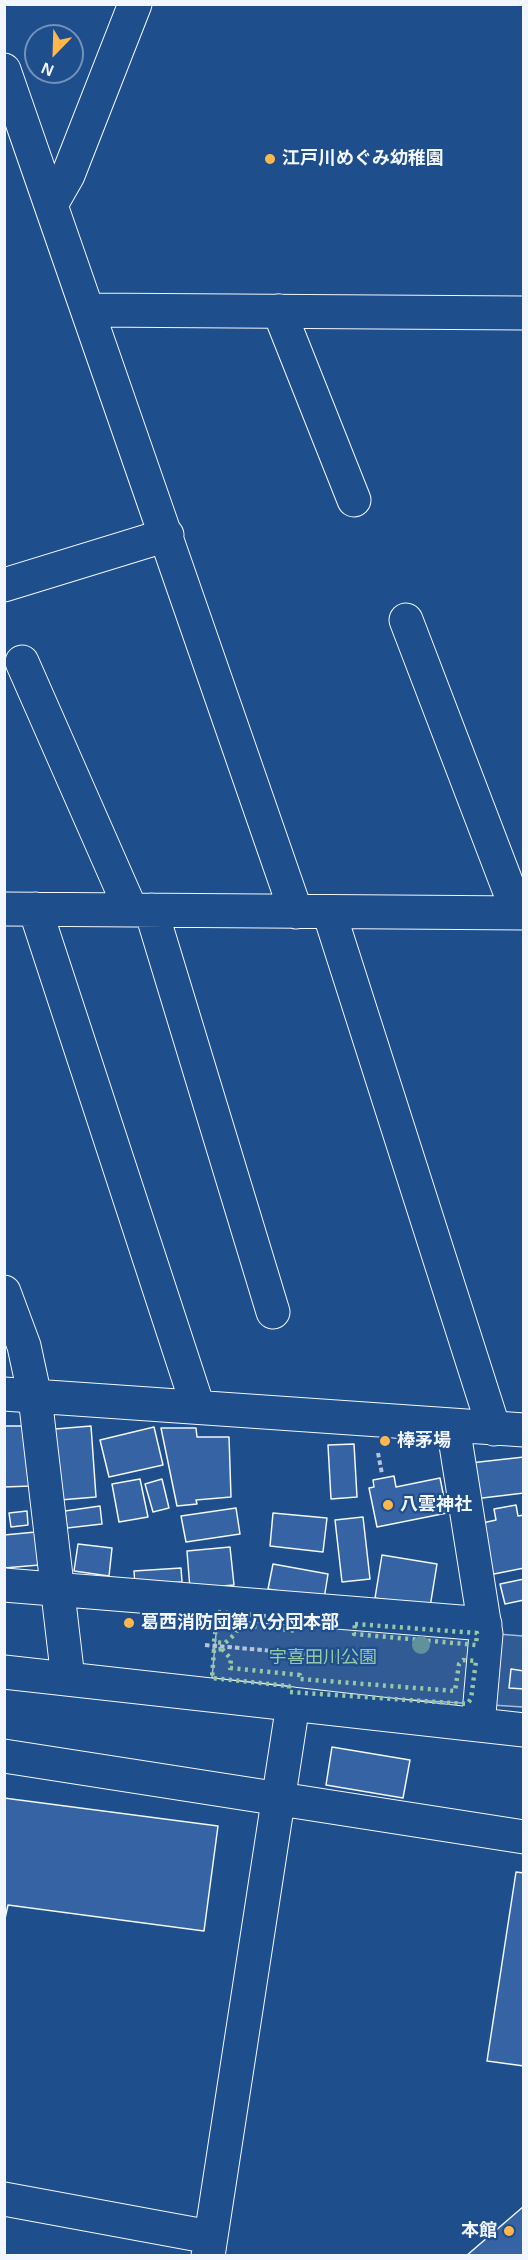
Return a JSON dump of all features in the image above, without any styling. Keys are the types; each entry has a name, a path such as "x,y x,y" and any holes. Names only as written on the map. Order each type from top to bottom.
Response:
{"street":[{"path":"52,203 68,175 135,4"},
{"path":"4,70 17,141 52,203 296,912"},
{"path":"89,310 524,312"},
{"path":"279,311 354,501"},
{"path":"4,585 167,535"},
{"path":"198,1407 20,909 521,913 406,620"},
{"path":"22,662 141,910 273,1312"},
{"path":"20,1395 509,1430 329,912"},
{"path":"4,1292 24,1346 20,1395 59,1590 68,1679"},
{"path":"453,1426 485,1624 485,1654 478,1725"},
{"path":"4,1585 485,1624"},
{"path":"4,1672 524,1730"},
{"path":"4,2199 209,2246 293,1704"},
{"path":"4,1756 524,1837"}],"shaded area":[{"name":"宇喜田川公園","path":"218,1612 523,1636 523,1707 289,1692 289,1686 212,1678"}],"building":[{"path":"4,1426 29,1426 31,1486 4,1487"},
{"path":"91,1426 96,1497 60,1500 55,1429"},
{"path":"154,1427 163,1465 109,1477 100,1440"},
{"path":"161,1428 196,1428 197,1437 229,1437 231,1497 196,1500 197,1504 177,1506"},
{"path":"354,1444 357,1497 331,1499 328,1445"},
{"path":"524,1457 524,1493 474,1499 470,1463"},
{"path":"394,1476 396,1487 440,1478 447,1513 377,1527 369,1488 374,1487 373,1480"},
{"path":"140,1479 148,1517 119,1522 112,1484"},
{"path":"162,1479 169,1508 153,1512 145,1484"},
{"path":"516,1505 518,1516 524,1515 524,1568 489,1575 478,1524 496,1520 494,1509"},
{"path":"100,1506 102,1524 67,1528 65,1511"},
{"path":"236,1508 240,1534 186,1542 181,1516"},
{"path":"27,1511 28,1525 11,1527 9,1513"},
{"path":"273,1513 327,1518 323,1552 270,1546"},
{"path":"363,1517 370,1579 342,1582 335,1520"},
{"path":"36,1532 39,1565 4,1568 4,1535"},
{"path":"78,1544 112,1548 109,1576 74,1571"},
{"path":"230,1547 234,1585 190,1589 187,1551"},
{"path":"382,1555 437,1564 430,1607 375,1598"},
{"path":"273,1564 328,1574 324,1599 268,1589"},
{"path":"181,1568 182,1582 135,1586 134,1571"},
{"path":"524,1579 524,1600 505,1604 500,1584"},
{"path":"511,1669 524,1671 524,1689 509,1688"},
{"path":"332,1747 410,1760 403,1798 326,1785"},
{"path":"4,1798 218,1826 204,1931 8,1905 4,1923"},
{"path":"516,1872 524,1873 524,2066 487,2061"},
{"name":"本館","path":"524,2206 524,2256 466,2256"}],"hedge":[{"path":"218,1612 299,1619 298,1631 239,1625 236,1633 225,1643 214,1642 218,1612"},
{"path":"355,1624 477,1633 476,1645 354,1634 355,1624"},
{"path":"222,1649 231,1659 230,1668 300,1675 300,1679 455,1691 459,1664 463,1660 476,1661 471,1699 467,1704 289,1692 289,1686 212,1678 214,1650 222,1649"}],"place":[{"name":"江戸川めぐみ幼稚園","path":"270,159"},
{"name":"棒茅場","path":"385,1441"},
{"name":"八雲神社","path":"388,1505"},
{"name":"葛西消防団第八分団本部","path":"129,1623"},
{"name":"本館","path":"509,2231"}]}
